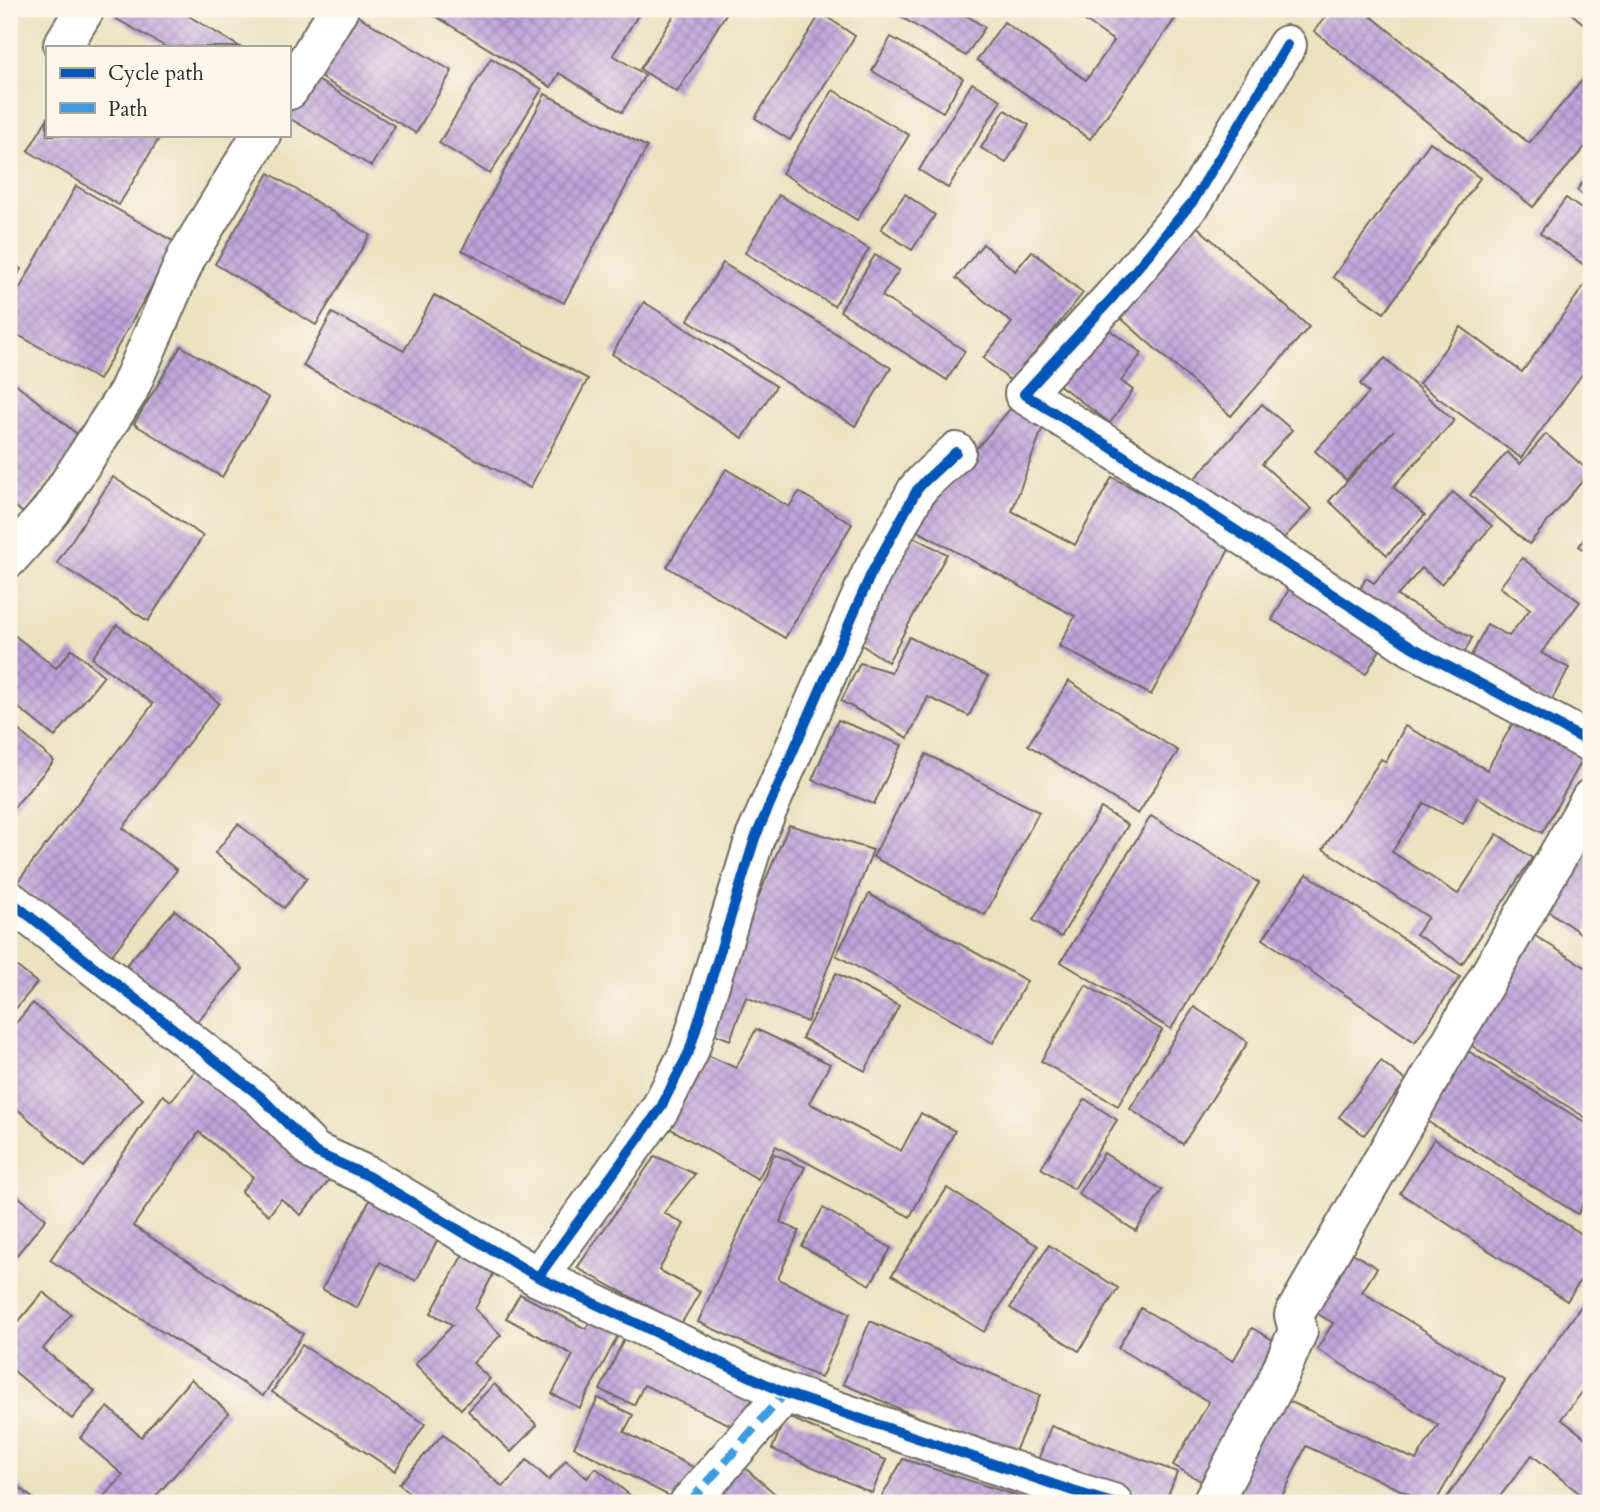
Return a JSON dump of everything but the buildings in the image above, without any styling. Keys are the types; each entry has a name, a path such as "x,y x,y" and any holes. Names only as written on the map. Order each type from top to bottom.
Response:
{"street":[{"path":"63,45 85,9"},
{"path":"290,88 339,9"},
{"path":"1287,45 1194,200 1113,297 1024,394 1113,449 1412,647 1591,743"},
{"path":"9,558 51,511 128,393 187,256 260,136"},
{"path":"538,1277 660,1108 677,1078 689,1052 755,838 872,574 917,490 956,452"},
{"path":"1212,1503 1275,1385 1298,1331 1294,1315 1591,798"},
{"path":"9,900 261,1097 314,1152 368,1176 538,1277 785,1393 1069,1497 1113,1503"},
{"path":"689,1503 785,1393"}],"marked path":[{"path":"689,1503 785,1393"}],"cycle path":[{"path":"1287,45 1194,200 1113,297 1024,394 1113,449 1412,647 1591,743"},
{"path":"538,1277 660,1109 689,1052 755,838 871,574 917,490 956,452"},
{"path":"9,900 261,1097 315,1152 368,1176 538,1277 785,1393 1113,1503"}]}
